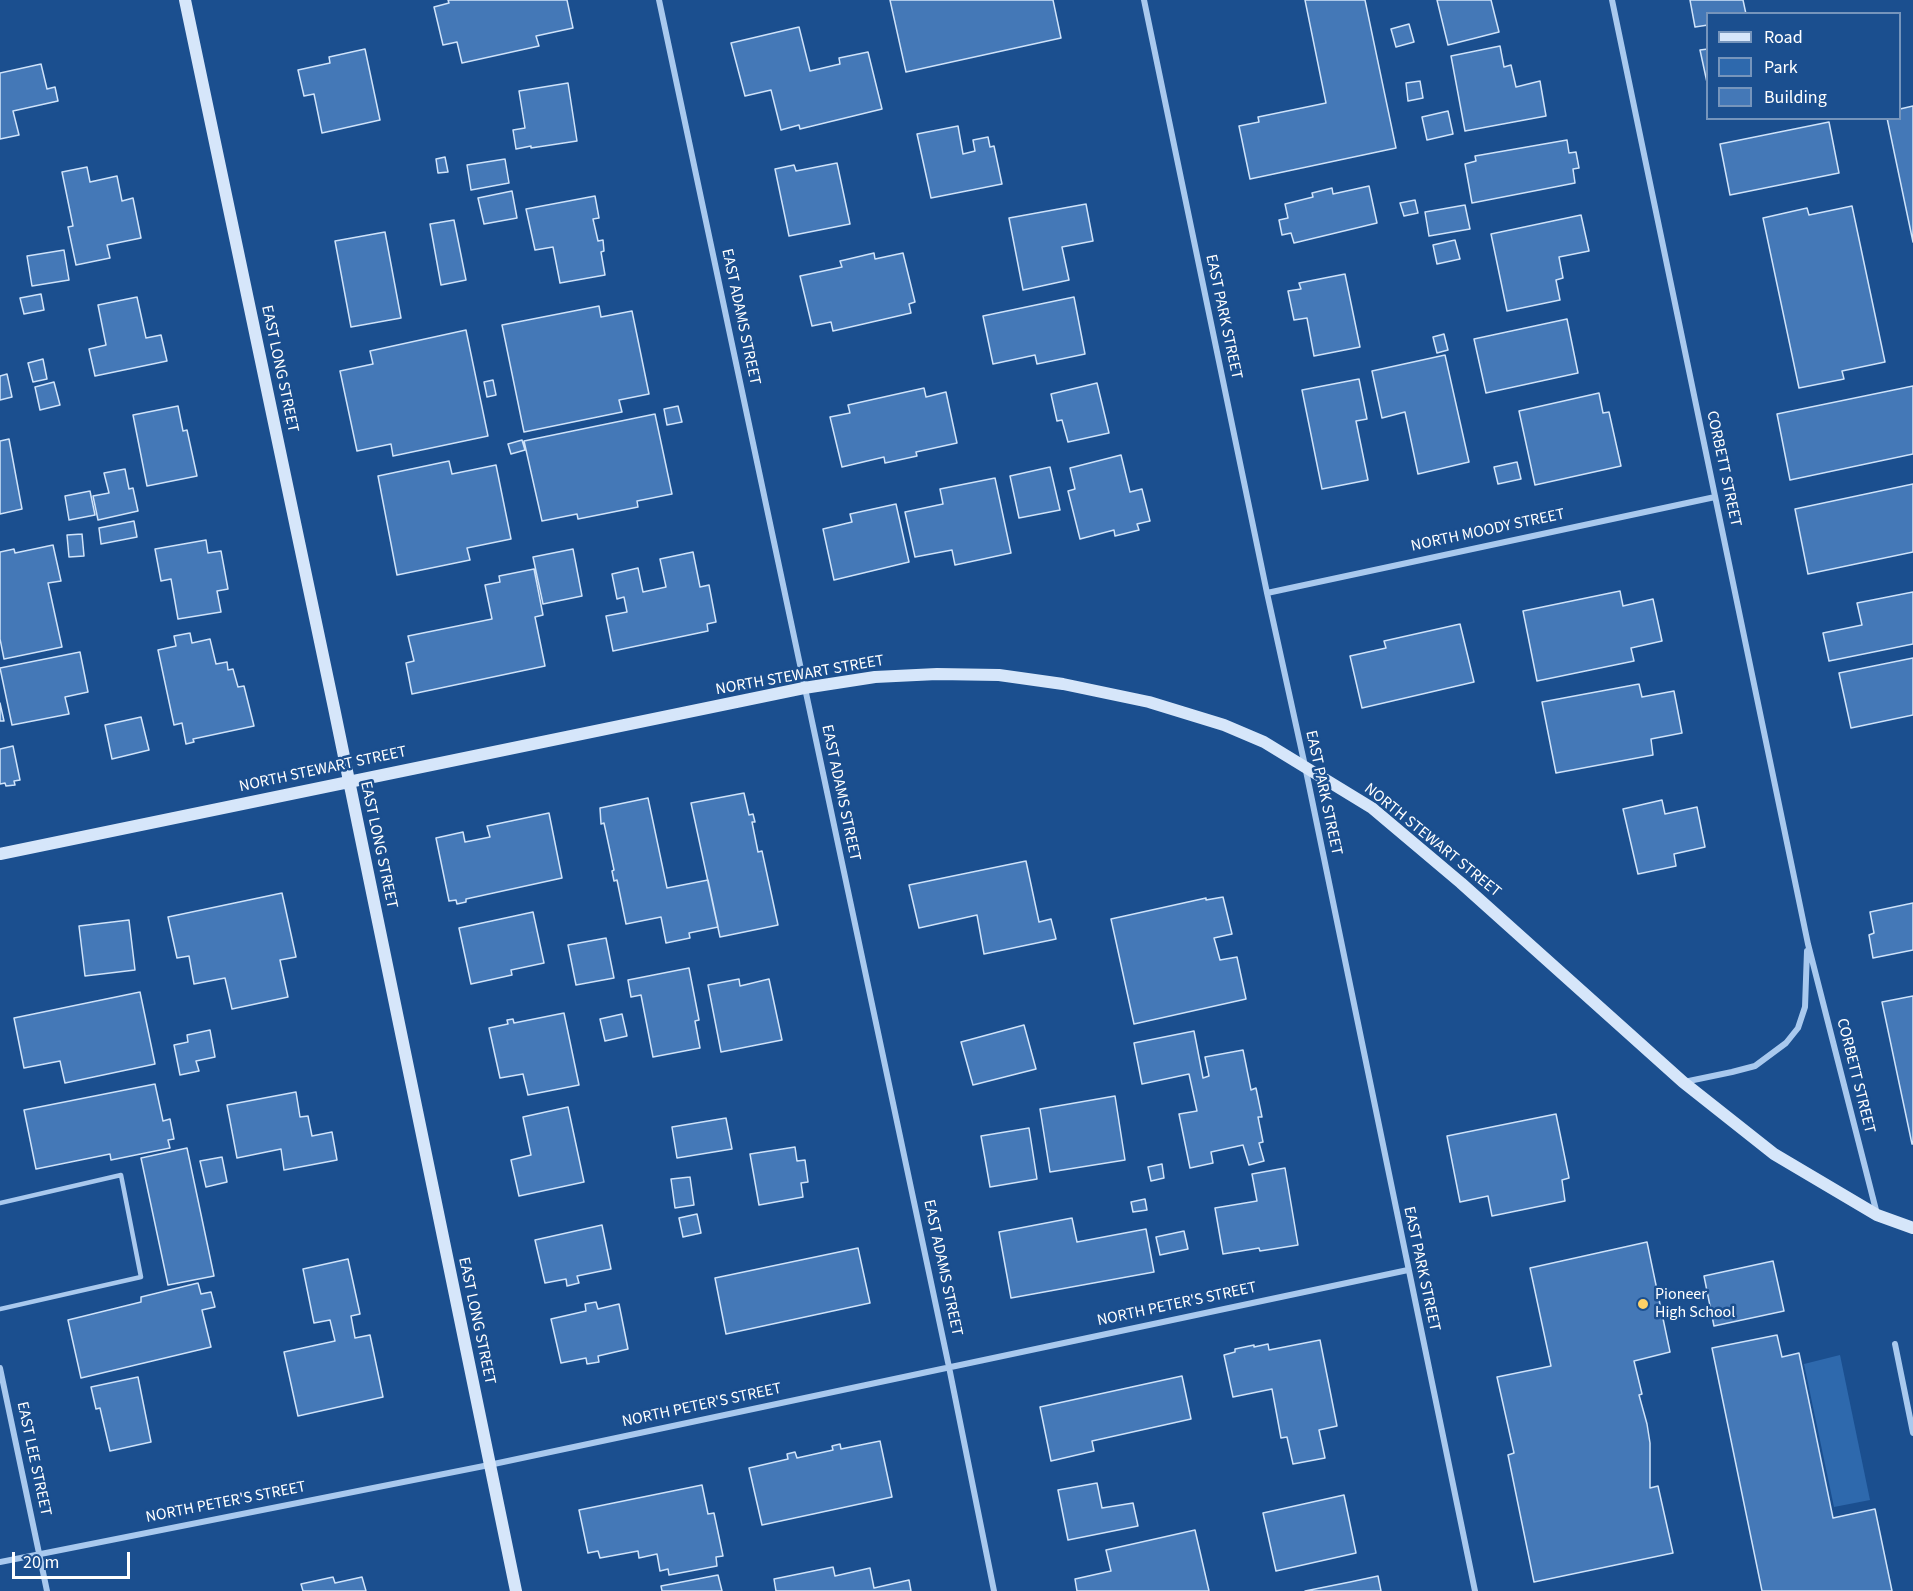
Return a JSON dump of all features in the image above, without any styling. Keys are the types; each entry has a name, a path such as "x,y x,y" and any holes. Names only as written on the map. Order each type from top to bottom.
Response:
{"street":[{"name":"EAST LONG STREET","path":"184,0 516,1591"},
{"name":"EAST ADAMS STREET","path":"659,0 949,1367 994,1591"},
{"name":"EAST PARK STREET","path":"1144,0 1475,1591"},
{"name":"CORBETT STREET","path":"1612,0 1808,944 1877,1215"},
{"name":"NORTH MOODY STREET","path":"1266,593 1715,497"},
{"name":"NORTH STEWART STREET","path":"0,854 804,688 876,677 937,674 999,675 1064,684 1149,702 1224,725 1264,742 1305,766 1381,816 1461,883 1683,1082 1774,1154 1877,1215 1913,1227"},
{"name":"CORBETT STREET","path":"1683,1082 1755,1066 1785,1043 1798,1028 1805,1007 1808,944"},
{"name":"NORTH PETER'S STREET","path":"0,1562 489,1465 1408,1270"},
{"path":"1895,1344 1913,1433"},
{"name":"EAST LEE STREET","path":"0,1368 47,1591"}],"lane":[{"path":"0,1203 121,1175 141,1276 0,1309"}],"green space":[{"path":"1840,1355 1870,1500 1834,1507 1804,1364"}],"building":[{"path":"448,0 567,0 573,28 536,36 539,46 462,63 457,42 443,45 434,7 449,3"},
{"path":"890,0 1053,0 1061,38 906,72"},
{"path":"1305,0 1365,0 1396,148 1250,179 1239,126 1259,122 1258,117 1326,103"},
{"path":"1437,0 1491,0 1499,32 1448,45"},
{"path":"1690,0 1743,0 1746,12 1706,12 1706,25 1695,27"},
{"path":"1409,24 1414,42 1396,47 1391,29"},
{"path":"799,27 810,71 840,64 839,58 868,52 882,109 800,129 799,125 781,130 771,90 745,96 731,43"},
{"path":"1500,46 1504,67 1511,65 1516,87 1540,81 1546,116 1465,131 1451,56"},
{"path":"365,49 380,120 322,133 314,94 304,96 298,70 330,63 329,57"},
{"path":"1706,49 1706,78 1700,50"},
{"path":"41,64 47,89 55,87 58,101 13,111 19,135 0,139 0,73"},
{"path":"1420,81 1423,98 1408,101 1406,83"},
{"path":"568,83 577,141 516,149 513,130 525,128 519,91"},
{"path":"1913,106 1913,242 1887,120 1901,120 1901,109"},
{"path":"1448,111 1453,134 1427,140 1422,117"},
{"path":"1829,122 1839,173 1730,195 1720,144"},
{"path":"958,126 963,154 975,151 973,140 988,137 990,147 994,146 1002,184 931,198 917,134"},
{"path":"1567,140 1569,153 1576,152 1579,168 1573,169 1575,183 1472,203 1465,164 1476,161 1475,156"},
{"path":"445,157 448,172 438,173 436,159"},
{"path":"505,159 509,183 471,190 467,165"},
{"path":"837,163 850,224 789,236 775,169 794,165 796,171"},
{"path":"87,167 90,182 117,176 122,201 133,198 141,238 107,245 110,258 76,265 68,227 73,226 62,172"},
{"path":"1369,186 1377,223 1294,243 1291,233 1282,235 1279,220 1288,218 1285,204 1313,197 1312,193 1332,188 1333,194"},
{"path":"512,191 517,218 484,224 478,198"},
{"path":"595,196 599,218 593,219 598,241 603,240 604,251 601,252 605,275 560,283 553,247 535,250 526,209"},
{"path":"1415,200 1418,213 1404,216 1400,203"},
{"path":"1086,204 1093,241 1062,247 1069,280 1023,290 1009,218"},
{"path":"1465,205 1470,229 1429,236 1425,212"},
{"path":"1852,206 1885,362 1842,371 1844,379 1799,388 1763,218 1807,208 1809,215"},
{"path":"1581,215 1589,251 1559,257 1563,278 1556,280 1560,300 1507,311 1491,234"},
{"path":"454,220 466,280 441,285 430,224"},
{"path":"385,232 401,318 351,327 335,241"},
{"path":"1455,240 1460,259 1437,264 1433,245"},
{"path":"64,250 69,280 32,286 27,256"},
{"path":"874,253 875,259 903,253 915,302 909,304 911,313 833,331 831,322 812,326 800,276 842,267 840,261"},
{"path":"1345,274 1360,347 1314,356 1307,318 1294,320 1288,291 1301,289 1299,283"},
{"path":"41,294 44,310 24,314 20,298"},
{"path":"137,297 146,338 161,335 167,361 95,376 89,349 106,345 98,305"},
{"path":"1074,297 1085,354 1037,364 1035,355 993,364 983,316"},
{"path":"599,306 601,317 632,311 649,394 619,400 622,412 524,432 502,325"},
{"path":"1567,319 1578,373 1486,393 1474,339"},
{"path":"466,330 488,436 393,456 391,444 357,451 340,371 373,364 370,351"},
{"path":"1444,334 1448,350 1437,353 1433,337"},
{"path":"1445,355 1469,462 1418,474 1405,412 1382,418 1372,371"},
{"path":"43,359 47,379 33,382 28,363"},
{"path":"7,374 12,397 0,400 0,376"},
{"path":"1359,379 1367,419 1356,421 1368,480 1322,489 1302,390"},
{"path":"493,380 496,395 487,397 484,382"},
{"path":"54,382 60,405 40,410 35,387"},
{"path":"1097,383 1109,433 1068,442 1062,420 1057,421 1051,394"},
{"path":"1913,386 1913,454 1790,480 1777,414"},
{"path":"924,388 926,397 946,392 957,443 916,452 917,456 885,463 884,457 842,467 830,417 850,413 848,405"},
{"path":"1599,393 1603,413 1609,412 1621,466 1535,485 1519,411"},
{"path":"178,406 183,431 187,430 197,476 147,486 133,415"},
{"path":"678,406 682,422 667,425 664,409"},
{"path":"655,414 672,494 637,501 638,507 578,519 577,514 542,521 524,441"},
{"path":"9,439 22,509 0,514 0,441"},
{"path":"522,440 525,450 511,454 508,444"},
{"path":"1121,455 1130,492 1142,489 1150,521 1137,524 1139,530 1115,536 1114,530 1080,539 1068,491 1075,489 1070,468"},
{"path":"449,461 452,474 496,465 511,539 467,548 470,560 397,575 378,476"},
{"path":"1517,462 1521,479 1498,484 1494,467"},
{"path":"1050,467 1060,510 1019,518 1010,476"},
{"path":"125,469 129,489 133,488 138,511 98,520 93,496 109,493 104,473"},
{"path":"995,478 1011,553 955,565 952,550 915,557 905,512 943,504 940,489"},
{"path":"1913,484 1913,552 1808,574 1795,509"},
{"path":"90,491 95,515 69,520 65,496"},
{"path":"896,504 909,562 834,580 823,529 852,522 850,514"},
{"path":"134,521 137,537 101,544 99,528"},
{"path":"82,534 84,556 69,557 67,535"},
{"path":"206,540 208,553 221,551 228,589 217,591 221,612 178,619 171,579 161,581 155,549"},
{"path":"53,545 61,581 48,583 62,647 4,659 0,639 0,552 14,549 15,553"},
{"path":"573,549 582,596 543,604 533,557"},
{"path":"693,552 700,587 709,585 716,622 707,624 708,631 613,651 606,616 627,612 624,597 617,599 612,574 638,568 643,592 666,587 660,559"},
{"path":"534,569 543,615 535,617 545,666 412,694 406,663 414,661 408,636 492,619 485,585 500,582 499,576"},
{"path":"1620,591 1623,606 1653,599 1662,641 1631,648 1634,661 1537,681 1523,611"},
{"path":"1913,592 1913,644 1829,661 1823,633 1862,625 1857,603"},
{"path":"1460,624 1474,682 1362,708 1350,656 1386,648 1384,641"},
{"path":"190,633 192,643 210,639 216,664 227,662 228,670 233,669 238,687 244,686 254,726 193,739 194,742 186,744 182,723 174,725 158,650 176,646 174,636"},
{"path":"80,652 88,692 65,697 69,714 12,725 0,668"},
{"path":"1913,658 1913,715 1851,728 1839,673"},
{"path":"1639,684 1642,697 1674,691 1682,733 1651,739 1653,755 1556,773 1542,702"},
{"path":"0,703 4,721 0,721"},
{"path":"141,717 149,750 112,759 105,725"},
{"path":"13,746 20,780 14,781 15,785 6,786 5,783 0,784 0,749"},
{"path":"744,793 749,815 753,814 755,822 752,822 758,852 762,851 778,925 720,937 691,803"},
{"path":"648,798 667,888 708,880 718,927 689,933 690,938 666,943 661,917 626,924 617,880 614,881 612,871 614,870 604,823 601,824 600,808"},
{"path":"1662,800 1665,814 1697,807 1705,847 1674,854 1676,866 1638,874 1623,809"},
{"path":"549,813 562,878 466,899 466,902 457,904 456,900 449,901 436,838 463,832 465,842 490,837 487,826"},
{"path":"1026,861 1039,922 1051,919 1056,939 984,954 977,915 919,928 909,885"},
{"path":"282,893 296,957 280,960 288,997 232,1009 225,978 194,984 189,956 177,958 168,917"},
{"path":"1223,897 1232,934 1214,938 1220,960 1237,957 1246,999 1134,1024 1111,919 1206,898 1206,900"},
{"path":"1913,903 1913,950 1873,958 1869,935 1874,933 1870,912"},
{"path":"533,912 544,963 511,970 512,975 471,984 459,928"},
{"path":"129,920 135,970 85,976 79,926"},
{"path":"606,938 614,978 576,985 568,945"},
{"path":"689,968 699,1020 695,1021 700,1048 653,1057 641,995 631,997 628,980"},
{"path":"739,979 740,986 769,979 782,1040 721,1052 708,985"},
{"path":"140,992 155,1064 65,1083 60,1061 24,1068 14,1018"},
{"path":"1913,996 1913,1144 1912,1144 1882,1002"},
{"path":"564,1013 579,1085 528,1095 523,1074 500,1078 489,1028 508,1024 507,1020 513,1019 514,1023"},
{"path":"622,1014 627,1036 605,1041 600,1019"},
{"path":"1024,1025 1036,1069 973,1085 961,1042"},
{"path":"210,1030 215,1057 196,1061 199,1071 180,1075 174,1045 188,1042 187,1035"},
{"path":"1194,1031 1203,1078 1209,1076 1205,1057 1243,1050 1251,1090 1256,1088 1262,1117 1258,1117 1263,1142 1259,1143 1264,1161 1249,1165 1243,1145 1211,1152 1213,1163 1190,1168 1179,1114 1197,1111 1189,1074 1142,1084 1134,1043"},
{"path":"155,1084 163,1121 170,1119 174,1139 168,1140 170,1148 111,1160 110,1154 36,1169 24,1110"},
{"path":"296,1092 300,1117 308,1116 312,1136 332,1132 337,1160 284,1170 281,1149 237,1158 227,1105"},
{"path":"1115,1096 1125,1160 1050,1172 1040,1109"},
{"path":"568,1107 584,1182 519,1196 511,1160 531,1155 523,1117"},
{"path":"1556,1114 1569,1178 1562,1180 1565,1201 1492,1216 1488,1196 1460,1202 1447,1136"},
{"path":"726,1118 732,1149 677,1158 672,1127"},
{"path":"1029,1128 1037,1179 990,1187 981,1136"},
{"path":"795,1147 797,1161 805,1160 808,1182 801,1183 803,1197 759,1205 750,1154"},
{"path":"187,1148 214,1276 168,1285 141,1158"},
{"path":"222,1157 227,1182 206,1187 200,1161"},
{"path":"1162,1164 1164,1178 1151,1181 1148,1167"},
{"path":"1285,1168 1298,1245 1223,1254 1215,1208 1257,1201 1252,1174"},
{"path":"690,1177 694,1205 675,1208 671,1179"},
{"path":"1145,1199 1147,1210 1133,1212 1131,1202"},
{"path":"697,1214 701,1233 683,1237 679,1218"},
{"path":"1072,1218 1077,1242 1146,1229 1154,1272 1011,1298 999,1232"},
{"path":"602,1225 611,1269 577,1276 579,1283 567,1286 566,1279 545,1283 535,1240"},
{"path":"1184,1231 1188,1249 1160,1255 1156,1237"},
{"path":"1647,1242 1670,1352 1634,1361 1650,1443 1650,1488 1658,1486 1673,1553 1534,1582 1508,1455 1514,1453 1497,1377 1551,1366 1530,1268"},
{"path":"858,1248 870,1303 726,1334 715,1278"},
{"path":"348,1259 360,1314 351,1316 355,1338 370,1335 383,1397 298,1416 284,1352 335,1341 330,1320 314,1323 303,1269"},
{"path":"1773,1261 1784,1311 1714,1326 1704,1276"},
{"path":"198,1283 201,1294 211,1292 215,1307 202,1310 211,1347 81,1378 68,1320 141,1302 141,1297"},
{"path":"596,1302 598,1309 619,1304 628,1349 598,1356 599,1362 587,1364 586,1358 561,1363 551,1319 586,1311 585,1304"},
{"path":"1777,1335 1782,1357 1799,1353 1833,1518 1875,1509 1892,1591 1762,1591 1712,1348"},
{"path":"1320,1340 1337,1426 1319,1430 1325,1458 1293,1464 1287,1437 1281,1438 1272,1389 1233,1397 1224,1355 1235,1352 1235,1349 1254,1345 1254,1347 1268,1344 1269,1350"},
{"path":"1182,1376 1191,1419 1092,1441 1094,1451 1051,1461 1040,1407"},
{"path":"138,1377 151,1442 110,1451 100,1408 96,1409 91,1387"},
{"path":"880,1441 892,1497 762,1525 749,1468 788,1459 787,1454 795,1452 797,1458 833,1450 832,1446 840,1444 841,1449"},
{"path":"1097,1483 1102,1508 1133,1503 1138,1526 1068,1540 1058,1490"},
{"path":"702,1485 708,1514 714,1513 723,1556 716,1557 717,1566 669,1575 668,1569 660,1571 657,1554 639,1558 638,1551 600,1558 598,1551 588,1553 579,1510"},
{"path":"1344,1495 1356,1553 1276,1571 1263,1513"},
{"path":"1195,1530 1209,1591 1077,1591 1075,1579 1111,1571 1106,1550"},
{"path":"833,1567 835,1576 870,1568 874,1588 909,1580 911,1591 776,1591 774,1579"},
{"path":"718,1575 722,1591 662,1591 661,1586"},
{"path":"1378,1576 1381,1591 1305,1591 1350,1582"},
{"path":"333,1577 335,1583 362,1577 366,1591 303,1591 301,1584"}],"place":[{"name":"Pioneer High School","path":"1643,1304"}]}
